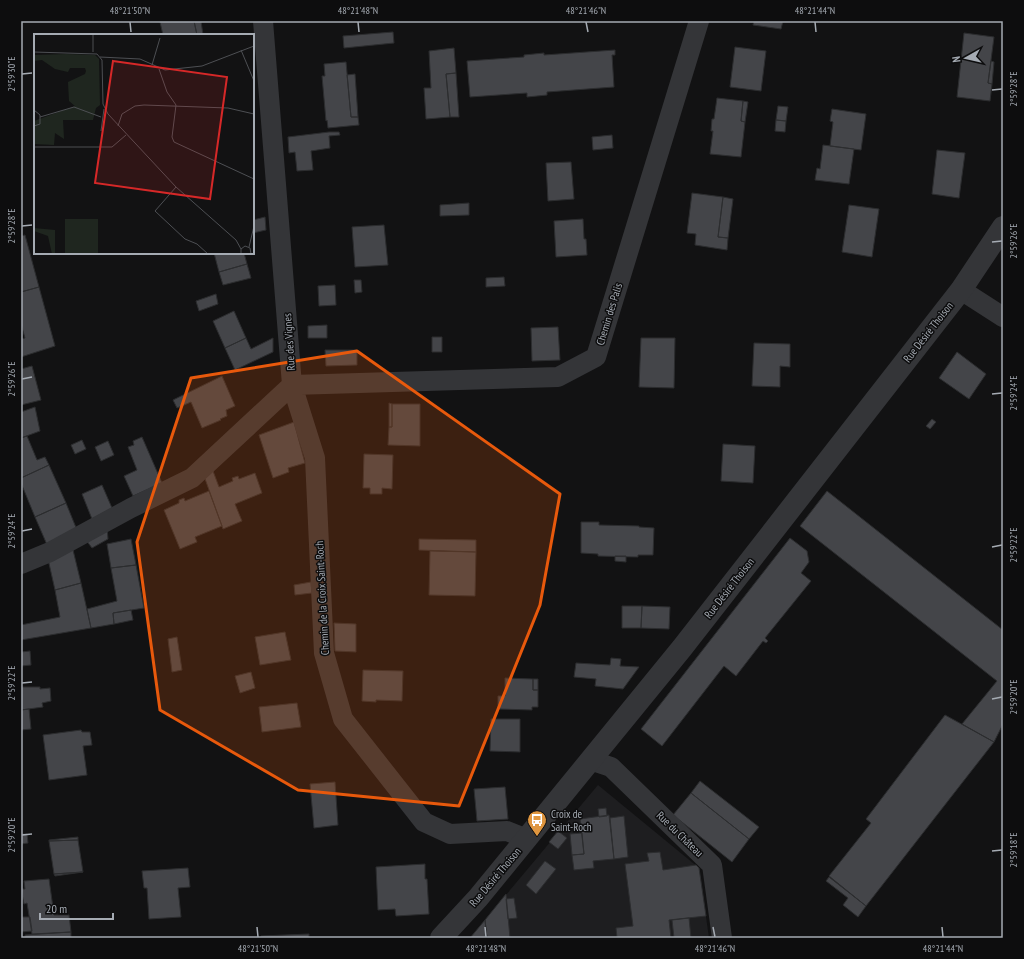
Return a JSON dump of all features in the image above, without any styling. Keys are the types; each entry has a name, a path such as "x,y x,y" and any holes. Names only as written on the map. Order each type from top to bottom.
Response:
{"street":[{"name":"Rue des Vignes","path":"21,564 50,552 131,508 192,478 292,385 263,21"},
{"name":"Chemin des Palis","path":"292,385 558,377 596,357 699,21"},
{"name":"Rue Désiré Thoison","path":"441,938 478,898 682,648 961,290 1003,227"},
{"path":"961,290 1003,317"},
{"name":"Chemin de la Croix Saint-Roch","path":"292,385 315,458 324,653 343,719 424,822 450,834 507,830 527,839"},
{"name":"Rue du Château","path":"590,760 611,767 712,865 722,938"}],"highlighted area":[{"path":"357,351 560,494 540,605 459,806 298,790 160,710 137,542 191,378"}],"shaded area":[{"path":"598,785 699,868 709,938 470,938"}],"building":[{"path":"194,21 197,34 163,34 160,22"},
{"path":"194,21 201,21 203,34 197,34"},
{"path":"754,21 783,21 781,29 753,25"},
{"path":"393,32 394,43 344,48 343,36"},
{"path":"964,33 994,37 988,83 992,84 990,101 957,97"},
{"path":"735,47 766,51 761,91 730,87"},
{"path":"454,48 456,73 446,74 450,117 426,119 424,88 431,88 429,51"},
{"path":"615,50 615,55 612,55 614,87 547,92 547,95 527,97 527,93 470,97 467,61 524,57 524,55 544,53 544,55"},
{"path":"991,61 994,62 992,84 988,83"},
{"path":"346,62 351,117 358,117 359,125 328,128 322,76 325,76 324,64"},
{"path":"456,73 459,117 450,117 446,74"},
{"path":"355,74 358,117 351,117 347,75"},
{"path":"717,98 743,101 741,121 745,122 741,157 710,154 713,131 711,131 712,119 714,119"},
{"path":"743,101 748,102 745,122 741,121"},
{"path":"778,106 788,107 786,121 776,120"},
{"path":"832,109 866,114 861,150 830,146 833,122 830,121"},
{"path":"776,120 786,121 785,132 775,131"},
{"path":"339,132 340,135 329,136 330,148 311,151 313,170 297,171 295,152 289,153 288,137"},
{"path":"612,135 613,148 593,150 592,137"},
{"path":"823,145 854,149 849,184 815,180 817,168 820,169"},
{"path":"937,150 965,153 959,198 932,194"},
{"path":"571,162 574,199 548,201 546,163"},
{"path":"692,193 723,197 718,237 728,238 727,250 695,245 696,234 687,233"},
{"path":"723,197 733,199 728,238 718,237"},
{"path":"469,203 469,215 440,216 440,205"},
{"path":"849,205 879,209 872,257 842,252"},
{"path":"265,217 266,230 254,233 254,220"},
{"path":"583,219 584,239 586,239 587,255 556,257 554,221"},
{"path":"384,225 388,265 355,267 352,227"},
{"path":"25,235 39,287 21,292 21,236"},
{"path":"214,254 244,254 247,264 219,272"},
{"path":"247,264 251,278 223,285 219,272"},
{"path":"504,277 505,286 486,287 486,278"},
{"path":"354,280 361,280 362,292 355,293"},
{"path":"335,285 336,305 319,306 318,286"},
{"path":"39,287 55,346 21,357 21,339 25,338 21,324 21,292"},
{"path":"216,294 218,304 199,311 196,301"},
{"path":"234,311 246,338 225,348 213,321"},
{"path":"327,325 327,338 308,338 308,326"},
{"path":"558,327 560,360 532,361 531,328"},
{"path":"432,337 442,337 442,352 432,352"},
{"path":"246,338 251,349 273,338 273,352 235,370 225,348"},
{"path":"641,338 675,338 674,388 639,387"},
{"path":"754,343 790,344 790,367 780,366 780,387 752,386"},
{"path":"325,350 357,350 357,365 326,366"},
{"path":"957,352 986,374 969,399 939,378"},
{"path":"32,366 41,400 21,405 21,369"},
{"path":"222,376 235,406 226,410 227,416 220,419 221,420 202,428 191,402 177,408 173,400"},
{"path":"389,403 392,404 392,427 389,427"},
{"path":"392,404 420,404 420,446 388,445 389,427 392,427"},
{"path":"35,407 40,431 21,438 21,412"},
{"path":"932,419 936,422 930,429 926,426"},
{"path":"294,422 305,463 288,468 289,472 273,478 259,435"},
{"path":"27,436 37,460 45,457 49,465 21,478 21,438"},
{"path":"142,437 162,483 133,496 124,476 137,470 128,447 134,445 133,441"},
{"path":"82,440 86,449 75,454 71,445"},
{"path":"108,441 114,455 101,461 95,447"},
{"path":"723,444 755,446 753,483 721,481"},
{"path":"364,454 393,455 392,489 382,488 382,494 370,494 370,488 363,488"},
{"path":"49,465 66,503 35,517 21,483 21,478"},
{"path":"213,471 219,487 233,481 232,478 238,476 239,479 255,473 262,493 235,504 242,521 223,529 204,476"},
{"path":"102,485 112,508 92,519 82,494"},
{"path":"209,491 222,526 195,537 197,542 180,549 164,510 179,503 179,500 184,498 185,501"},
{"path":"827,491 1003,630 1003,724 994,742 962,724 997,681 800,526"},
{"path":"66,503 77,530 48,547 35,517"},
{"path":"581,522 599,522 599,525 654,528 653,555 638,555 638,557 598,556 598,554 581,553"},
{"path":"107,528 108,539 92,548 86,540"},
{"path":"790,538 807,551 809,562 801,573 811,581 765,638 768,641 766,643 763,641 736,676 724,666 662,746 641,729"},
{"path":"131,539 136,565 111,568 107,544"},
{"path":"419,539 476,540 476,552 419,550"},
{"path":"73,550 81,583 55,590 48,559"},
{"path":"430,551 476,552 475,596 429,595"},
{"path":"615,556 626,556 626,562 615,561"},
{"path":"136,565 144,608 113,613 114,624 91,628 87,609 117,601 111,568"},
{"path":"311,582 312,593 295,595 294,585"},
{"path":"81,583 91,628 21,640 21,625 60,617 55,590"},
{"path":"622,606 642,606 641,628 622,628"},
{"path":"642,606 670,607 669,629 641,628"},
{"path":"131,610 133,620 114,624 113,613"},
{"path":"334,623 356,624 356,652 335,651"},
{"path":"285,632 291,660 260,665 255,637"},
{"path":"177,637 182,670 172,672 168,639"},
{"path":"30,651 31,665 21,666 21,652"},
{"path":"611,658 621,659 620,666 639,667 623,689 595,686 596,679 574,677 576,663 610,665"},
{"path":"363,670 403,671 402,701 362,701"},
{"path":"251,672 255,688 240,693 235,676"},
{"path":"505,678 533,679 533,690 538,690 538,707 532,707 532,710 498,709 498,696 505,696"},
{"path":"533,679 538,679 538,690 533,690"},
{"path":"21,687 40,687 40,689 50,688 51,701 42,703 43,707 21,710"},
{"path":"297,703 301,727 262,732 259,707"},
{"path":"29,709 31,729 21,730 21,710"},
{"path":"945,715 994,742 866,906 829,876 871,823 866,819"},
{"path":"491,719 520,719 520,752 490,751"},
{"path":"81,730 82,732 90,732 92,745 83,746 87,775 49,780 43,735"},
{"path":"700,781 759,827 749,839 691,793"},
{"path":"335,782 338,825 314,828 310,784"},
{"path":"505,787 508,819 477,821 474,789"},
{"path":"691,793 749,839 732,862 673,815"},
{"path":"606,808 607,816 599,817 598,809"},
{"path":"609,815 614,859 593,861 594,868 574,870 572,855 584,854 580,819"},
{"path":"624,816 628,857 614,859 610,818"},
{"path":"558,831 567,838 558,849 549,842"},
{"path":"582,833 584,854 572,855 570,834"},
{"path":"21,834 27,834 28,843 21,844"},
{"path":"78,837 78,840 49,841 49,840"},
{"path":"78,840 83,872 54,874 49,841"},
{"path":"660,852 663,870 696,865 699,868 706,916 669,920 671,938 617,938 616,928 633,926 625,864 649,861 647,853"},
{"path":"545,861 556,869 536,894 526,885"},
{"path":"425,864 429,914 396,916 395,909 378,910 376,867"},
{"path":"188,868 190,887 178,888 181,917 149,919 147,888 144,888 142,871"},
{"path":"83,872 55,876 54,874"},
{"path":"829,877 866,906 858,917 843,905 848,898 826,881"},
{"path":"49,879 54,915 69,915 71,932 32,934 27,903 24,904 21,889 25,889 24,881"},
{"path":"506,894 510,938 487,938 485,920"},
{"path":"514,898 517,918 508,919 506,899"},
{"path":"21,917 30,917 32,931 21,932"},
{"path":"689,918 691,938 674,938 672,920"},
{"path":"485,920 487,938 470,938"},
{"path":"71,932 71,938 25,938 25,935"},
{"path":"309,934 309,938 261,938 261,936"}],"place":[{"name":"Croix de Saint-Roch","path":"537,837"}]}
